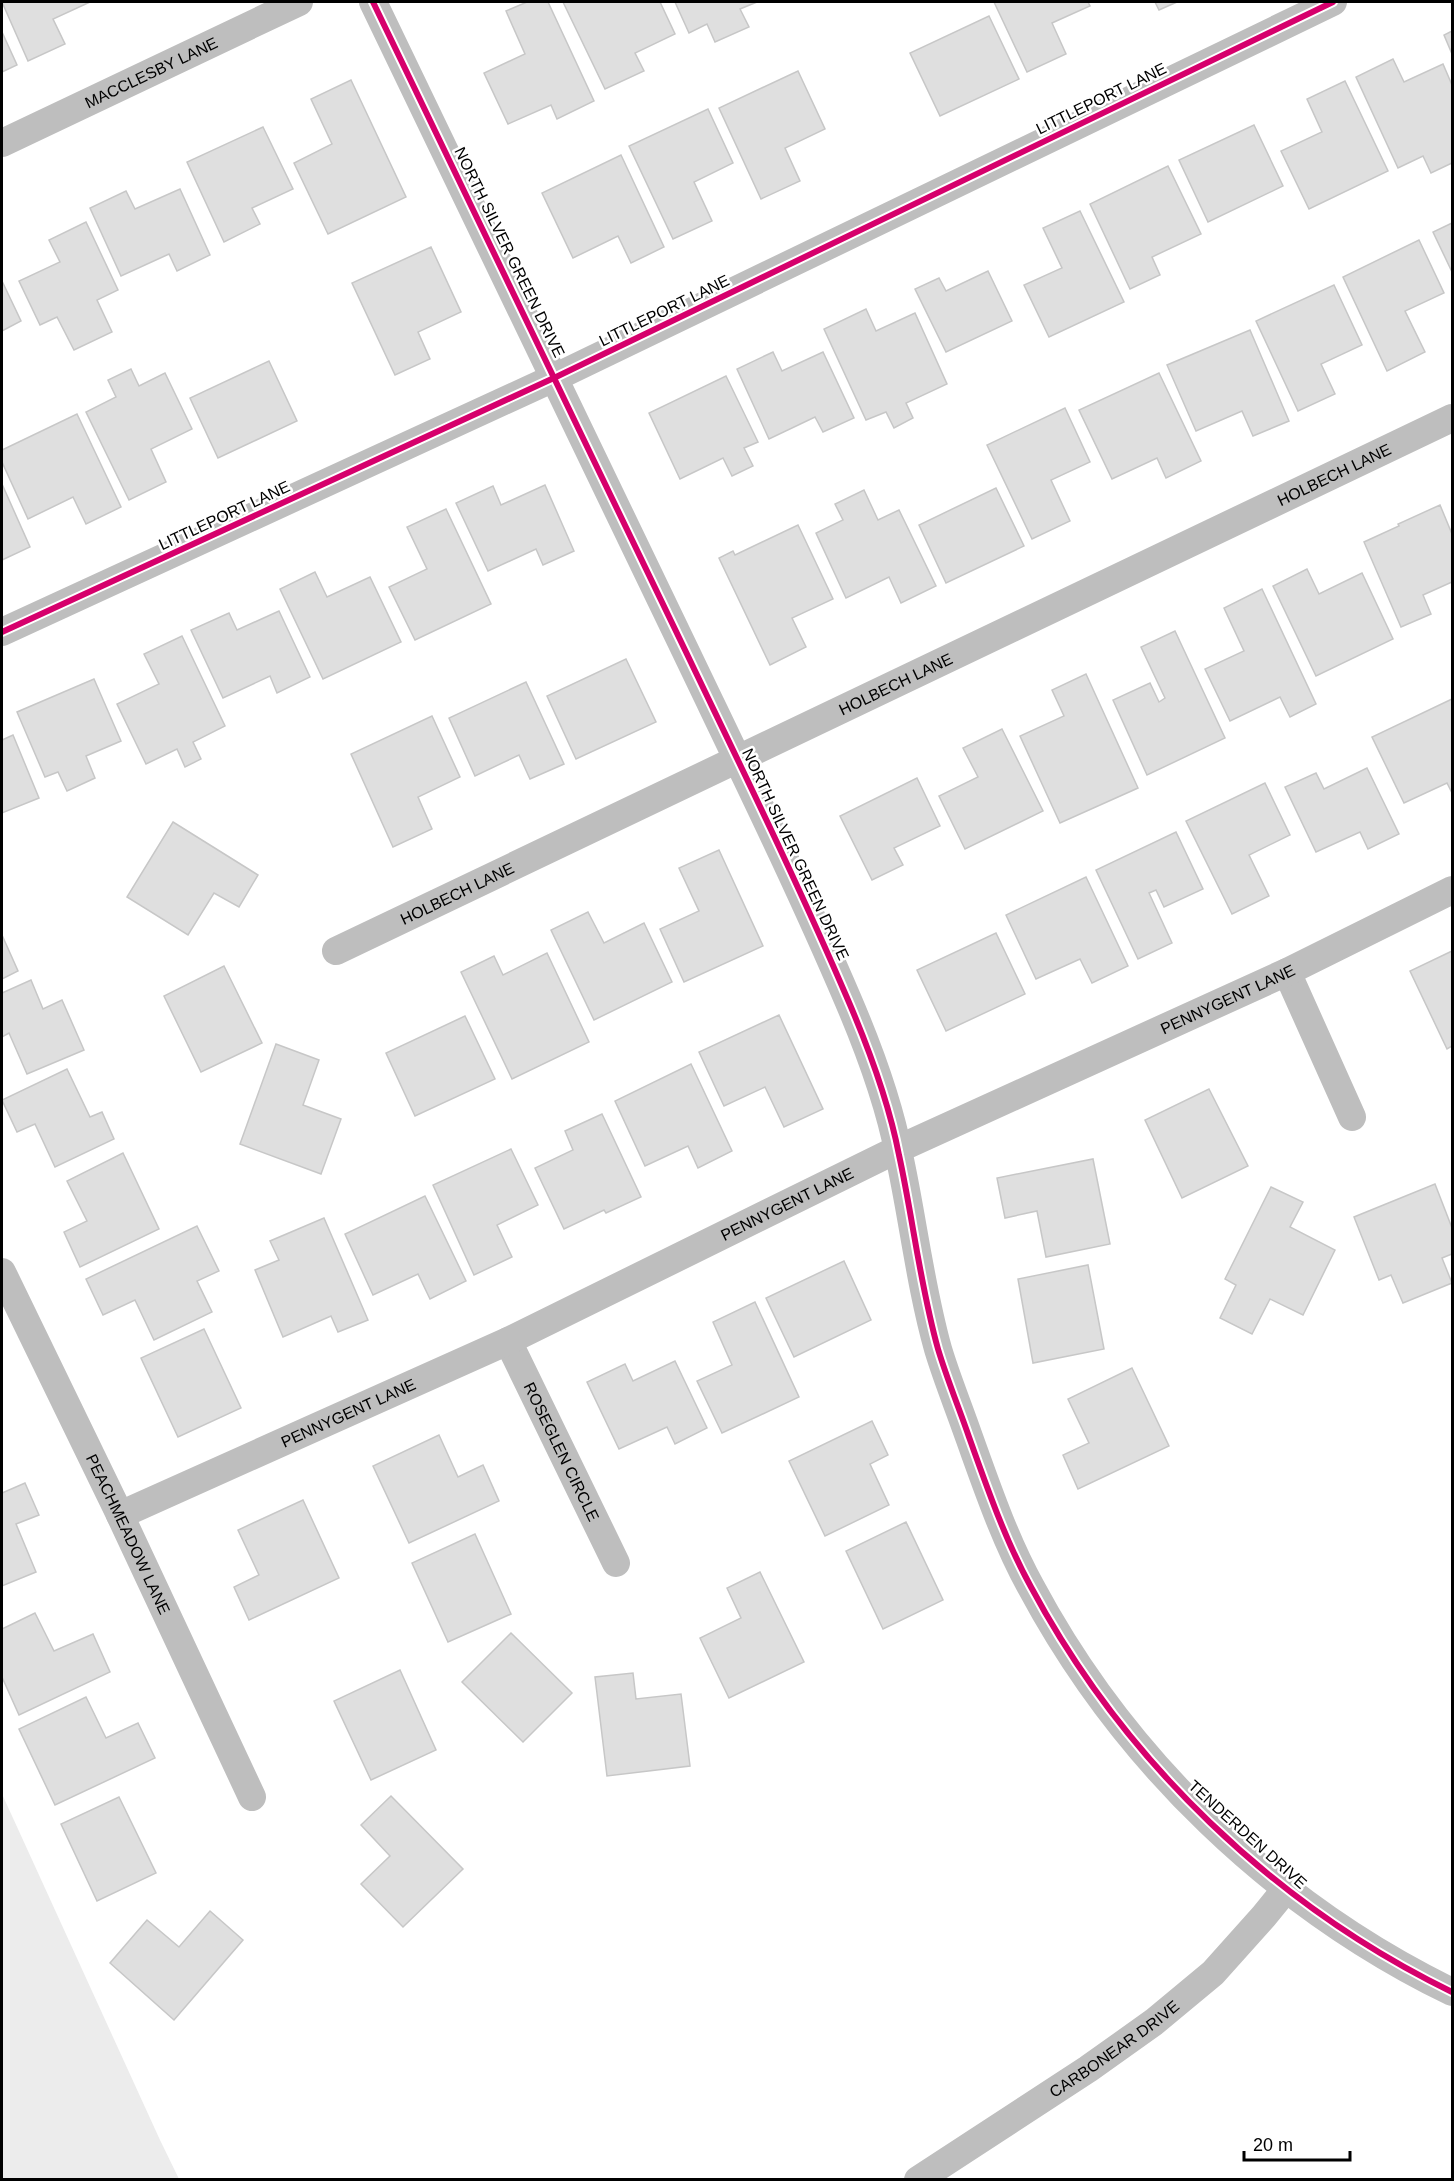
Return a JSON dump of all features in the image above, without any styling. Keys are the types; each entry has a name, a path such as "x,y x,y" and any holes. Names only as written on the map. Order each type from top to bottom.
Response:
{"street":[{"name":"MACCLESBY LANE","path":"2,143 299,2"},
{"name":"NORTH SILVER GREEN DRIVE","path":"373,2 556,377 737,759 850,1005 879,1084 898,1149 928,1310 940,1354 989,1492 1030,1586 1083,1672 1131,1737"},
{"name":"LITTLEPORT LANE","path":"2,632 556,377 1333,2"},
{"name":"HOLBECH LANE","path":"336,951 1452,418"},
{"name":"PENNYGENT LANE","path":"120,1515 508,1341 898,1149 1287,972 1452,890"},
{"path":"1287,972 1352,1116"},
{"name":"PEACHMEADOW LANE","path":"2,1272 120,1515 252,1797"},
{"name":"ROSEGLEN CIRCLE","path":"508,1341 616,1563"},
{"name":"TENDERDEN DRIVE","path":"1131,1737 1203,1816 1286,1889 1358,1940 1418,1976 1452,1992"},
{"name":"CARBONEAR DRIVE","path":"918,2180 1088,2069 1154,2022 1213,1973 1286,1889"}],"shaded area":[{"path":"2,1794 160,2140 179,2179 2,2179"}],"building":[{"path":"2,2 90,2 53,19 65,44 28,61"},
{"path":"527,2 548,2 594,101 557,119 551,105 508,124 484,73 525,54 506,11"},
{"path":"563,2 660,2 675,34 635,53 644,71 605,89"},
{"path":"675,2 757,2 740,9 749,27 715,42 707,24 689,33"},
{"path":"994,2 1088,2 1090,6 1052,23 1066,54 1027,72"},
{"path":"1155,2 1177,2 1159,10"},
{"path":"989,16 1019,79 940,116 910,53"},
{"path":"1452,31 1452,54 1444,35"},
{"path":"2,32 17,65 2,72"},
{"path":"1393,59 1404,82 1443,64 1452,85 1452,163 1431,173 1423,156 1398,168 1356,77"},
{"path":"798,71 825,129 785,148 800,181 761,199 719,108"},
{"path":"351,80 406,197 328,234 294,163 332,144 311,99"},
{"path":"1345,81 1388,171 1309,209 1281,151 1322,132 1307,99"},
{"path":"708,109 733,163 694,182 712,221 673,239 629,146"},
{"path":"1254,125 1283,186 1208,222 1179,160"},
{"path":"263,127 293,189 252,208 260,224 224,242 187,162"},
{"path":"621,155 664,247 631,263 618,236 573,258 542,193"},
{"path":"1168,166 1201,234 1152,257 1160,275 1130,289 1090,204"},
{"path":"180,189 210,255 177,271 169,254 121,276 90,208 126,191 135,209"},
{"path":"1080,211 1124,302 1049,337 1024,285 1062,268 1043,228"},
{"path":"86,222 118,290 97,300 112,332 74,350 57,317 40,325 19,281 60,262 49,240"},
{"path":"1452,223 1452,272 1433,232"},
{"path":"1419,240 1444,293 1405,311 1425,352 1387,371 1343,277"},
{"path":"431,247 461,312 418,332 430,359 395,375 352,283"},
{"path":"988,271 1012,321 946,352 915,289 939,278 946,291"},
{"path":"2,281 21,321 2,331"},
{"path":"1334,285 1362,345 1321,364 1335,394 1298,411 1256,321"},
{"path":"866,309 876,331 915,313 947,384 906,403 913,418 894,428 886,412 866,420 824,329"},
{"path":"1250,330 1289,421 1253,436 1242,411 1196,431 1167,365"},
{"path":"773,352 782,371 823,352 854,418 823,432 815,417 769,439 737,369"},
{"path":"269,361 297,421 218,458 190,398"},
{"path":"131,369 139,386 165,373 192,429 151,449 166,482 129,500 86,412 116,397 108,380"},
{"path":"1159,373 1201,461 1166,478 1157,458 1112,479 1079,410"},
{"path":"726,376 758,442 744,448 753,466 732,476 723,458 680,479 649,413"},
{"path":"1065,408 1090,462 1051,480 1070,521 1032,539 987,445"},
{"path":"77,414 121,507 86,524 73,497 28,519 2,462 2,450"},
{"path":"2,484 30,547 2,560"},
{"path":"545,485 574,551 543,565 536,549 488,571 456,503 493,486 501,505"},
{"path":"996,488 1024,546 946,583 919,525"},
{"path":"864,490 878,520 899,510 936,586 901,603 889,577 846,598 816,533 843,520 835,504"},
{"path":"1440,505 1452,534 1452,582 1423,595 1431,614 1401,627 1364,542"},
{"path":"446,509 491,604 415,640 389,587 427,569 407,527"},
{"path":"798,525 833,599 792,618 806,647 770,665 719,558 733,551 735,555"},
{"path":"1307,569 1319,594 1362,573 1393,639 1316,676 1273,586"},
{"path":"315,572 327,597 370,577 401,642 323,679 280,589"},
{"path":"1262,589 1316,704 1290,717 1280,697 1230,721 1205,669 1244,651 1224,608"},
{"path":"279,611 310,677 277,693 270,676 223,698 191,630 229,613 237,630"},
{"path":"1175,631 1225,738 1147,775 1113,700 1150,683 1159,702 1165,698 1141,647"},
{"path":"182,636 225,726 193,742 201,759 185,767 177,749 146,764 117,704 159,684 144,654"},
{"path":"626,659 656,722 576,759 547,696"},
{"path":"1086,674 1138,788 1060,823 1020,736 1064,716 1052,690"},
{"path":"94,679 121,741 86,756 95,778 67,791 58,772 45,777 17,712"},
{"path":"526,682 564,764 530,779 519,755 475,776 449,718"},
{"path":"1452,699 1452,793 1447,783 1404,803 1372,737"},
{"path":"432,716 460,777 418,797 432,829 393,847 351,754"},
{"path":"1002,729 1043,811 965,849 939,796 978,777 963,748"},
{"path":"13,735 39,798 2,813 2,740"},
{"path":"1367,768 1399,834 1368,849 1360,832 1316,852 1285,787 1316,773 1324,789"},
{"path":"917,778 940,826 894,848 903,865 872,880 840,816"},
{"path":"1265,783 1290,835 1249,855 1269,896 1232,914 1186,821"},
{"path":"173,822 258,875 239,907 214,893 188,935 127,897"},
{"path":"1176,832 1203,889 1164,907 1156,890 1149,893 1172,943 1138,959 1096,870"},
{"path":"719,850 763,946 684,982 660,929 699,911 679,868"},
{"path":"1086,877 1128,966 1092,983 1080,959 1036,979 1006,915"},
{"path":"588,912 604,943 644,923 672,982 594,1020 551,930"},
{"path":"996,933 1025,994 946,1031 917,970"},
{"path":"2,935 18,971 2,979"},
{"path":"1452,951 1452,1046 1447,1049 1410,971"},
{"path":"547,953 589,1042 512,1079 461,972 494,956 503,975"},
{"path":"224,966 262,1043 201,1072 164,996"},
{"path":"31,980 43,1009 62,1000 84,1050 27,1074 9,1033 2,1037 2,993"},
{"path":"779,1015 823,1109 784,1127 765,1087 724,1106 699,1052"},
{"path":"465,1016 495,1079 415,1116 386,1053"},
{"path":"276,1044 319,1060 303,1105 341,1119 321,1174 240,1144"},
{"path":"691,1064 732,1151 698,1168 688,1146 645,1166 615,1101"},
{"path":"67,1069 90,1117 102,1112 114,1139 55,1167 35,1124 17,1132 2,1100"},
{"path":"1209,1089 1248,1166 1182,1198 1145,1120"},
{"path":"602,1114 641,1197 606,1213 604,1210 564,1229 535,1168 573,1150 565,1131"},
{"path":"511,1149 538,1205 497,1225 512,1257 474,1275 433,1185"},
{"path":"123,1153 159,1229 80,1267 64,1232 87,1221 67,1181"},
{"path":"1093,1159 1110,1244 1046,1257 1037,1211 1005,1218 997,1178"},
{"path":"1435,1184 1452,1228 1452,1254 1442,1258 1452,1283 1403,1303 1391,1275 1379,1280 1354,1217"},
{"path":"1271,1187 1303,1202 1290,1227 1335,1250 1303,1315 1270,1299 1252,1334 1220,1318 1236,1285 1225,1279"},
{"path":"425,1196 466,1281 430,1299 418,1274 373,1295 345,1234"},
{"path":"324,1218 368,1320 338,1332 331,1316 283,1337 255,1270 279,1260 270,1241"},
{"path":"197,1226 219,1271 197,1281 212,1312 154,1340 135,1300 103,1315 86,1279"},
{"path":"844,1261 871,1320 794,1357 766,1298"},
{"path":"1088,1265 1104,1349 1033,1363 1018,1279"},
{"path":"755,1302 799,1397 722,1433 697,1381 732,1365 713,1322"},
{"path":"204,1329 241,1408 178,1437 141,1358"},
{"path":"675,1361 707,1428 675,1444 667,1427 619,1449 587,1382 625,1364 633,1381"},
{"path":"1132,1368 1169,1446 1078,1489 1063,1455 1089,1443 1068,1399"},
{"path":"872,1421 888,1455 870,1464 889,1505 825,1536 789,1461"},
{"path":"439,1435 458,1477 483,1465 499,1501 409,1543 373,1466"},
{"path":"25,1483 39,1515 16,1524 36,1572 2,1586 2,1493"},
{"path":"303,1500 339,1578 249,1620 234,1587 259,1575 238,1530"},
{"path":"906,1522 943,1600 883,1629 846,1551"},
{"path":"475,1534 511,1614 448,1642 412,1563"},
{"path":"760,1572 804,1662 729,1698 700,1638 741,1618 727,1588"},
{"path":"35,1613 54,1651 93,1634 110,1672 19,1715 2,1677 2,1629"},
{"path":"511,1633 572,1693 523,1742 462,1682"},
{"path":"400,1670 436,1750 371,1780 334,1701"},
{"path":"633,1673 636,1699 681,1694 690,1766 607,1776 595,1677"},
{"path":"86,1697 106,1738 138,1723 155,1758 55,1805 19,1729"},
{"path":"391,1796 463,1869 403,1927 361,1884 390,1856 361,1825"},
{"path":"119,1797 156,1873 97,1901 61,1824"},
{"path":"210,1911 243,1940 174,2020 110,1963 147,1920 179,1947"}],"cycle path":[{"path":"373,2 748,782 856,1019 878,1076 895,1135 926,1301 938,1349 997,1513 1031,1587 1069,1651 1111,1712 1158,1769 1210,1822 1266,1872 1325,1917 1387,1957 1452,1992"},
{"path":"2,632 556,377 1333,2"}]}
